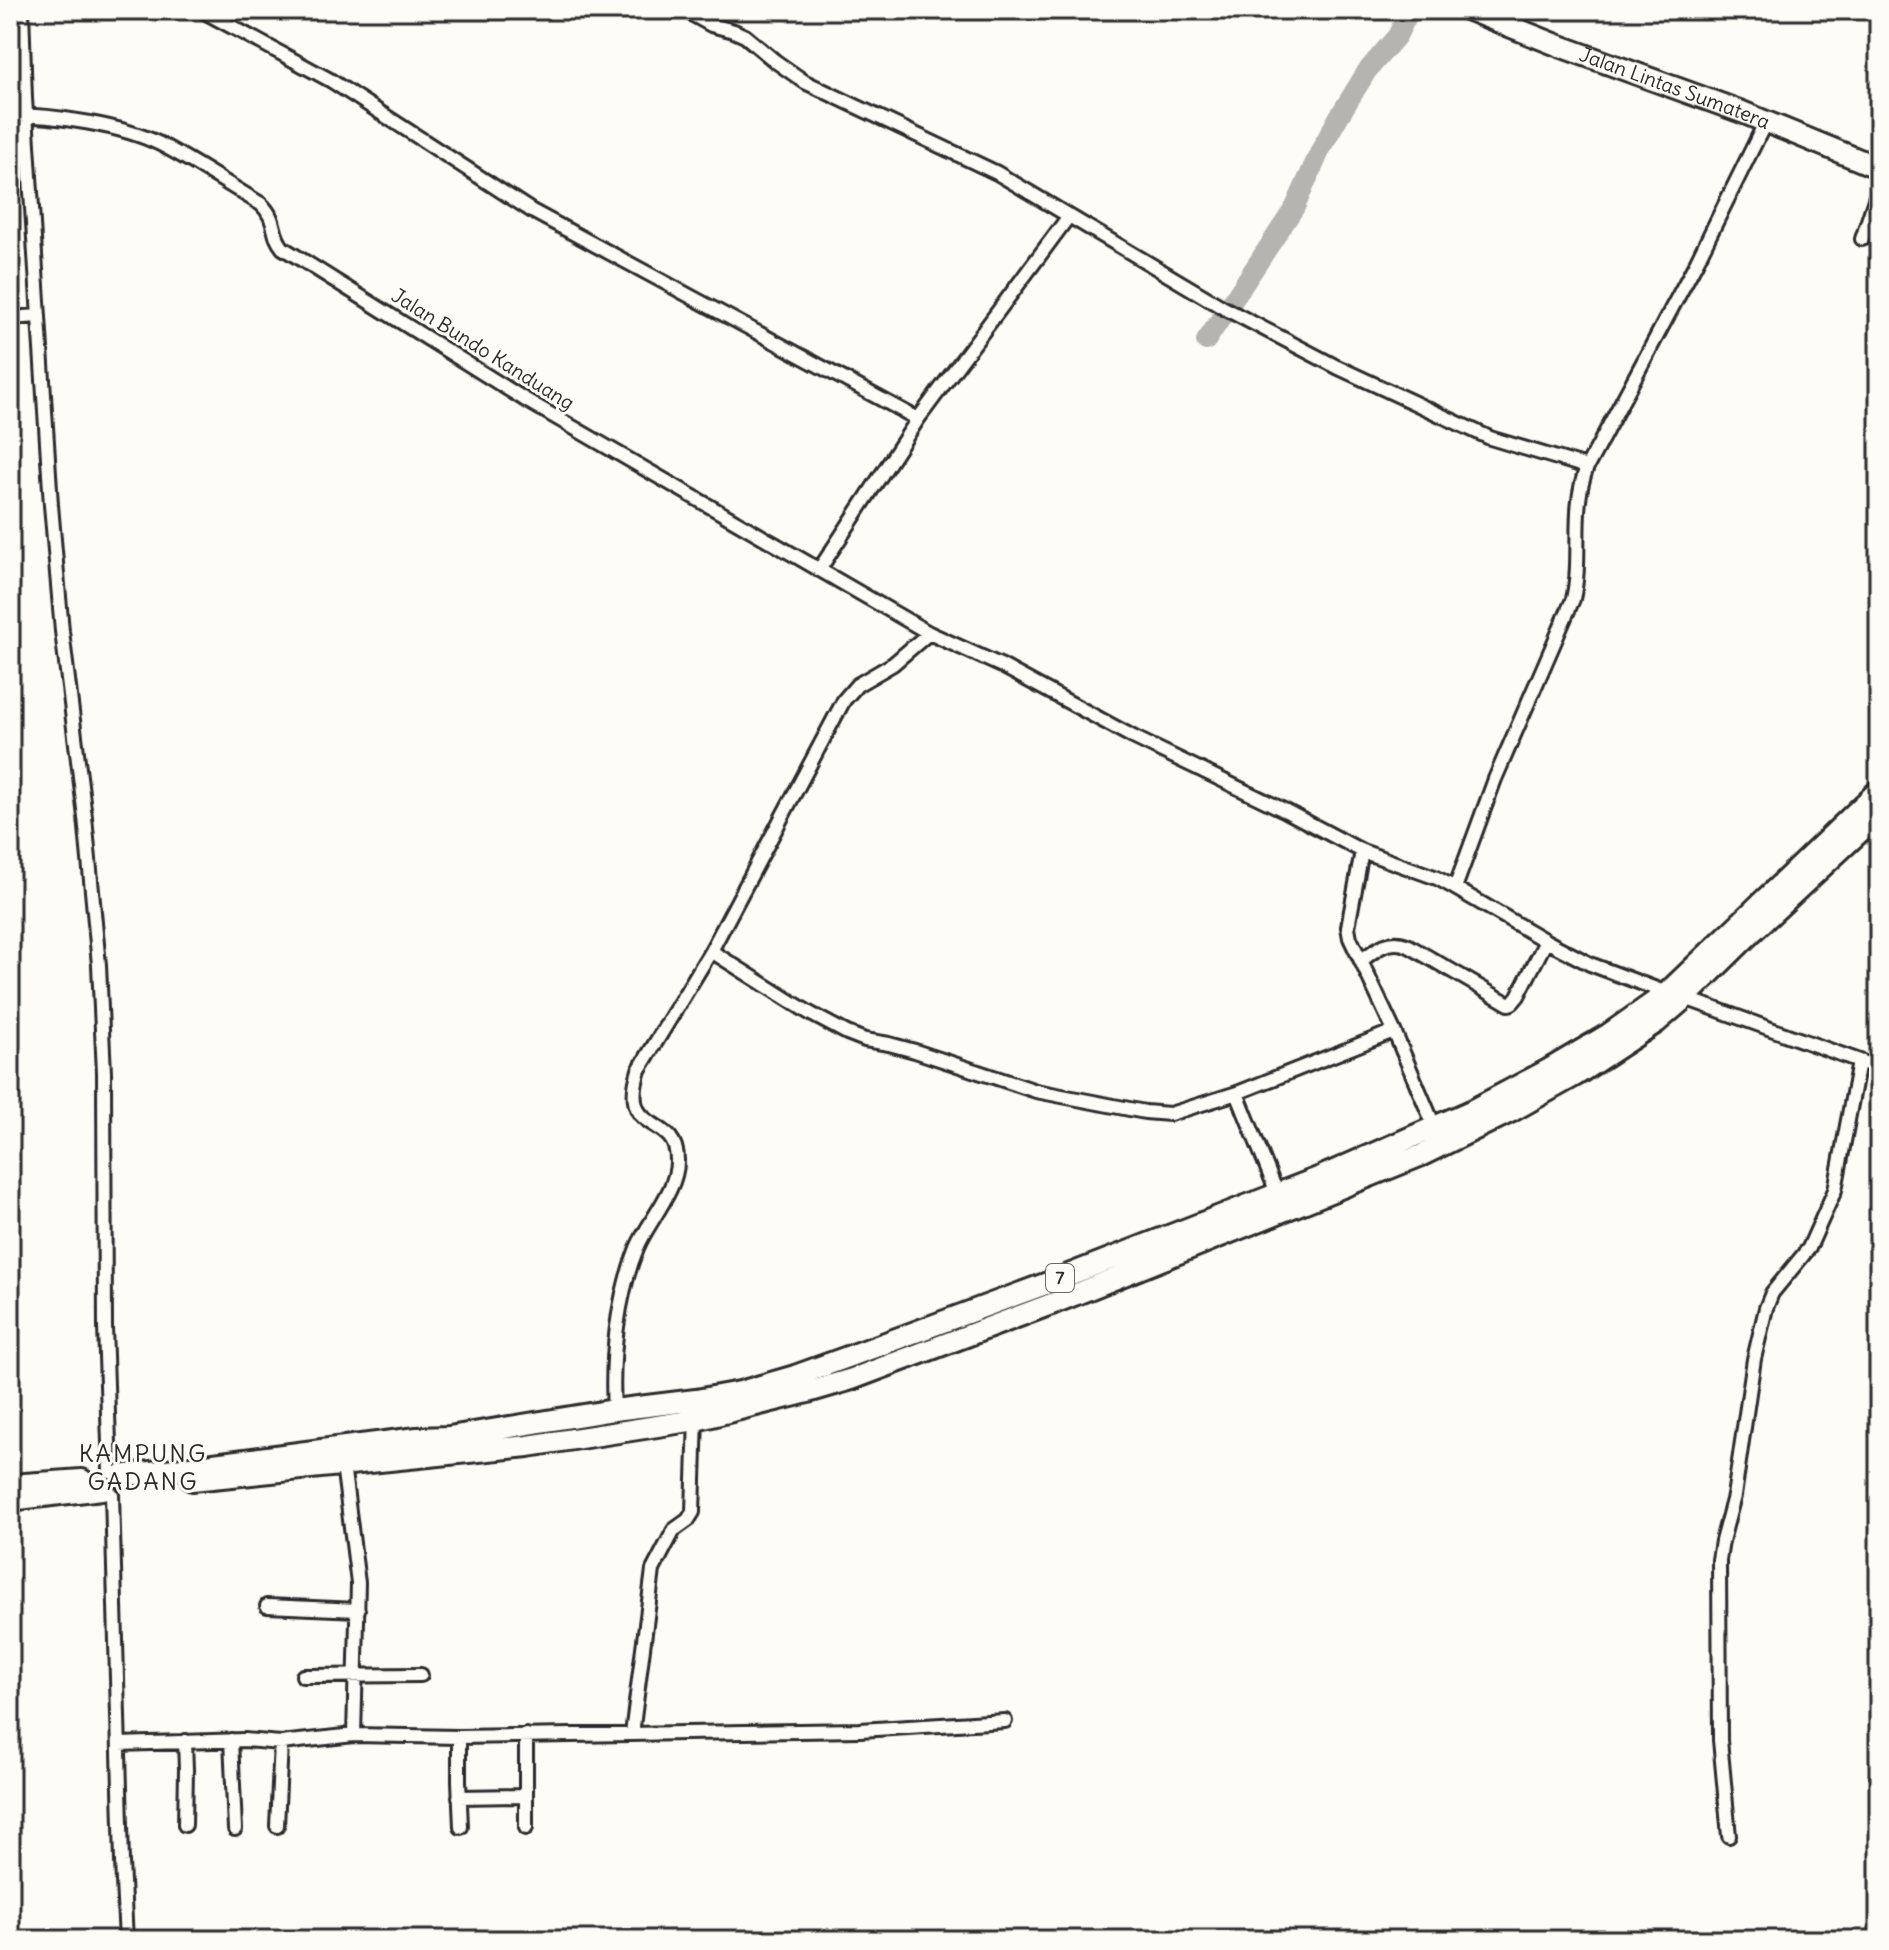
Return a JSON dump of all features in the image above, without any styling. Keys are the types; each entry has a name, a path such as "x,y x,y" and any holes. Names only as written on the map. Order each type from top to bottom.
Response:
{"main road":[{"name":"Jalan Lintas Sumatera","path":"1469,10 1766,121 1879,168"},
{"name":"7","path":"111,1483 528,1446 696,1410 740,1392 1051,1293 1422,1155 1508,1103 1609,1034 1676,996 1877,803"},
{"name":"7","path":"1051,1293 1277,1193 1435,1128 1508,1103"},
{"name":"7","path":"111,1483 417,1438 449,1437 614,1410 696,1410"},
{"path":"10,1485 111,1483"},
{"path":"10,1500 111,1483"}],"street":[{"path":"22,10 26,115 57,583 87,833 99,965 104,1073 105,1327 126,1940"},
{"path":"201,10 330,80 553,223 918,419"},
{"path":"684,10 711,25 745,36 805,82 997,173 1227,310 1337,367 1490,438 1587,467"},
{"name":"Jalan Bundo Kanduang","path":"10,115 66,120 160,144 261,204 271,216 278,243 283,248 524,399 929,633 1002,666 1133,737 1362,851 1437,878 1590,964 1879,1068"},
{"path":"1455,888 1490,791 1573,599 1579,494 1587,467 1697,261 1766,121"},
{"path":"1862,239 1879,187"},
{"path":"819,570 918,419 1069,216"},
{"path":"10,318 39,316"},
{"path":"614,1410 615,1335 629,1272 638,1246 670,1188 677,1160 672,1139 641,1116 634,1103 633,1088 639,1070 711,951 844,700 863,681 893,664 929,633"},
{"path":"1362,851 1348,927 1350,938 1435,1128"},
{"path":"1361,961 1382,946 1399,941 1509,1004 1518,996 1546,941"},
{"path":"711,951 776,992 865,1040 915,1051 1036,1091 1161,1114 1181,1111 1237,1093 1394,1031"},
{"path":"1729,1836 1720,1740 1719,1575 1722,1541 1734,1496 1754,1359 1766,1308 1772,1293 1809,1248 1835,1190 1859,1061"},
{"path":"1237,1093 1277,1193"},
{"path":"632,1734 653,1570 674,1530 693,1512 696,1410"},
{"path":"343,1464 358,1583 354,1735"},
{"path":"267,1606 358,1610"},
{"path":"303,1676 421,1675"},
{"path":"119,1744 231,1740 281,1743 354,1735 459,1737 860,1730 1005,1721"},
{"path":"526,1735 526,1828"},
{"path":"459,1737 461,1827"},
{"path":"231,1740 235,1829"},
{"path":"185,1741 185,1825"},
{"path":"277,1826 281,1743"},
{"path":"459,1797 526,1796"}],"waterway":[{"path":"1206,341 1295,207 1338,118 1367,71 1397,36 1410,10"}],"district":[{"name":"KAMPUNG GADANG","path":"143,1468"}]}
